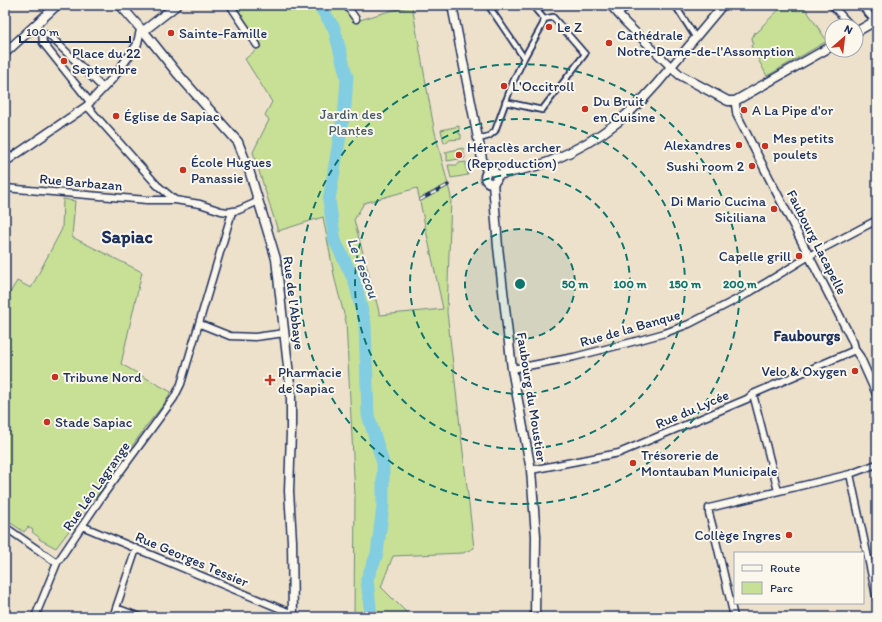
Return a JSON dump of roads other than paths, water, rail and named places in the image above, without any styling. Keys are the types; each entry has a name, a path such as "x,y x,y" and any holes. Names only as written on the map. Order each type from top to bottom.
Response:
{"main road":[{"path":"5,53 56,5"},
{"name":"Rue de l'Abbaye","path":"120,5 238,142 249,170 276,259 291,393 292,432 289,491 292,541 293,615"},
{"path":"143,31 177,5"},
{"path":"452,5 482,159 487,172 485,175 486,180 493,183 497,178 497,175"},
{"path":"864,27 876,20"},
{"path":"497,175 514,172 550,161 588,142 624,118 654,89 671,68 680,75 728,101 735,101 824,51"},
{"path":"487,172 493,170 497,175"},
{"name":"Faubourg du Moustier","path":"493,183 498,247 512,369 531,470 536,536 535,617"}],"street":[{"path":"230,5 257,45"},
{"path":"346,5 356,19"},
{"path":"488,5 524,58"},
{"path":"532,5 544,19"},
{"path":"537,11 544,5"},
{"path":"610,5 618,15 671,68 722,5"},
{"path":"618,15 629,5"},
{"path":"675,5 696,38"},
{"path":"832,5 844,18"},
{"path":"861,5 876,20"},
{"path":"505,102 542,110 585,54 553,17 544,19"},
{"path":"479,139 489,136 495,131 505,102 524,58 543,24 544,19"},
{"path":"35,25 42,33 49,35 103,88"},
{"path":"5,162 89,104 113,78 137,45 143,31"},
{"path":"42,33 43,43 89,104 161,188 175,200"},
{"name":"Faubourg Lacapelle","path":"735,101 737,115 810,256 877,394"},
{"name":"Rue Barbazan","path":"5,188 156,200 175,200 200,204 221,211 232,212"},
{"path":"156,200 160,196 161,188"},
{"path":"232,212 259,201"},
{"name":"Rue Léo Lagrange","path":"35,617 57,562 101,498 174,398 181,384 232,212"},
{"name":"Rue de la Banque","path":"512,369 574,357 665,333 689,324 747,294 810,256 877,220"},
{"path":"200,324 230,336 255,337 285,333"},
{"name":"Rue du Lycée","path":"531,470 619,453 747,399 753,394 855,350"},
{"path":"753,394 778,491"},
{"path":"734,617 714,528 709,513 710,508 850,474 877,464"},
{"path":"850,474 877,600"},
{"name":"Rue Georges Tessier","path":"82,526 293,615"},
{"path":"5,527 57,562"},
{"path":"113,617 136,549"},
{"path":"116,608 140,617"}],"waterway":[{"name":"Le Tescou","path":"319,5 334,28 347,78 345,106 329,200 335,241 355,282 365,324 368,415 383,463 383,506 377,554 367,579 371,617"}],"railway":[{"path":"420,200 448,185"}],"place":[{"name":"Le Z","path":"549,27"},
{"name":"Sainte-Famille","path":"171,33"},
{"name":"Cathédrale Notre-Dame-de-l'Assomption","path":"609,43"},
{"name":"Place du 22 Septembre","path":"64,61"},
{"name":"L'Occitroll","path":"504,86"},
{"name":"Du Bruit en Cuisine","path":"585,109"},
{"name":"A La Pipe d'or","path":"744,110"},
{"name":"Église de Sapiac","path":"116,116"},
{"name":"Alexandres","path":"739,145"},
{"name":"Mes petits poulets","path":"765,146"},
{"name":"Héraclès archer (Reproduction)","path":"459,155"},
{"name":"Sushi room 2","path":"752,166"},
{"name":"École Hugues Panassie","path":"183,170"},
{"name":"Di Mario Cucina Siciliana","path":"774,209"},
{"name":"Capelle grill","path":"799,256"},
{"name":"Velo & Oxygen","path":"855,371"},
{"name":"Tribune Nord","path":"55,377"},
{"name":"Pharmacie de Sapiac","path":"270,380"},
{"name":"Stade Sapiac","path":"47,422"},
{"name":"Trésorerie de Montauban Municipale","path":"633,463"},
{"name":"Collège Ingres","path":"789,535"}],"district":[{"name":"Sapiac","path":"127,237"},
{"name":"Faubourgs","path":"807,336"}],"park label":[{"name":"Jardin des Plantes","path":"351,122"}]}
